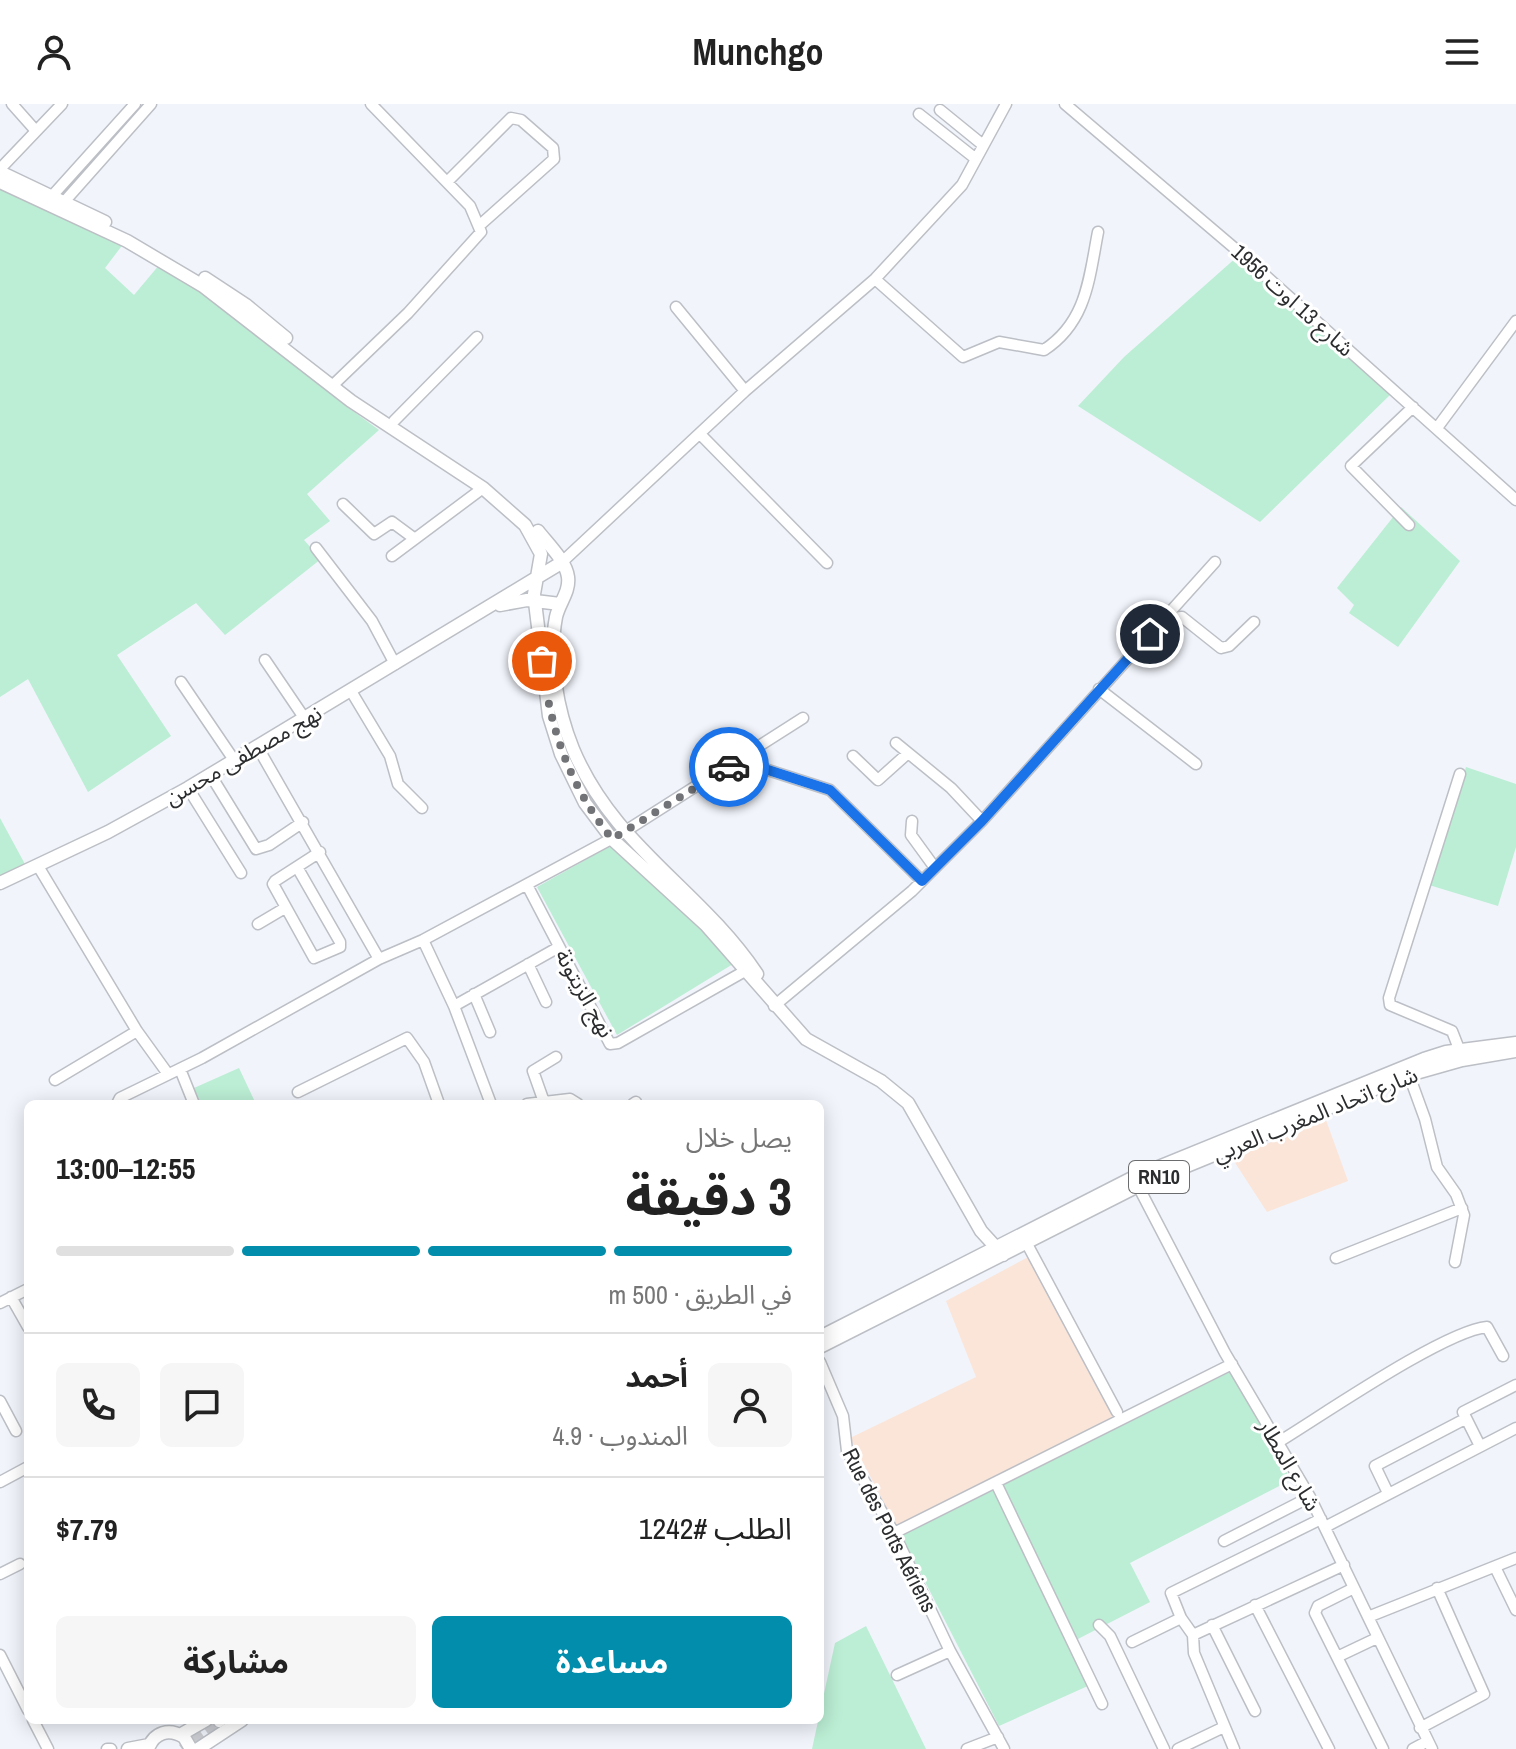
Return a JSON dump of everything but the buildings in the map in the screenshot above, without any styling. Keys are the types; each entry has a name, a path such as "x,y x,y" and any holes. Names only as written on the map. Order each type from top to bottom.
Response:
{"main road":[{"path":"0,170 157,249 222,288 336,384 500,494 530,521 561,563 568,581 560,604 554,662 564,724 618,836"},
{"path":"0,182 127,241 203,286 483,488 525,525 541,554 534,586 535,602 553,729 585,803 618,836 716,919 778,1008 817,1048 881,1081 908,1103 981,1231 1000,1251"},
{"name":"نهج مصطفى محسن","path":"0,883 188,788 561,563"},
{"name":"نهج مصطفى محسن","path":"479,614 511,601 560,604"},
{"name":"شارع اتحاد المغرب العربي","path":"824,1335 1000,1251 1134,1177 1424,1059 1516,1044"},
{"name":"شارع اتحاد المغرب العربي","path":"1000,1251 1026,1242 1138,1186 1461,1055"},
{"path":"981,1231 986,1258"},
{"name":"شارع اتحاد المغرب العربي","path":"824,1345 986,1258"},
{"path":"128,1749 148,1747 162,1733 180,1735 208,1724"},
{"path":"198,1749 236,1724"},
{"path":"180,1735 191,1749"}],"street":[{"path":"12,104 36,131"},
{"path":"0,170 62,104"},
{"path":"58,199 135,104"},
{"path":"58,199 151,104"},
{"path":"561,563 745,391 875,279 962,185 1006,104"},
{"name":"شارع 13 اوت 1956","path":"1065,104 1091,123 1514,496"},
{"path":"336,384 479,236 480,225 470,206 373,105"},
{"path":"940,110 983,145"},
{"path":"919,114 976,159"},
{"path":"447,182 511,118 521,120 553,148 554,159 480,225"},
{"path":"875,279 963,357 999,342 1044,350 1076,322 1091,277 1098,232"},
{"path":"676,307 745,391"},
{"path":"1437,428 1516,321"},
{"path":"394,421 477,337"},
{"path":"1409,525 1351,466 1413,407"},
{"path":"700,434 827,563"},
{"path":"392,556 483,488"},
{"path":"343,504 374,534 392,522 415,539"},
{"path":"316,548 372,621 395,664"},
{"path":"778,1008 922,881 982,821 1215,562"},
{"path":"1100,690 1173,618 1182,617 1221,648 1229,646 1254,622"},
{"path":"265,660 305,719"},
{"path":"181,682 234,760"},
{"path":"1100,690 1196,764"},
{"path":"351,691 390,756 398,784 422,808"},
{"path":"119,1100 379,959 423,940 618,836 803,718"},
{"path":"896,743 951,788 982,821"},
{"path":"257,746 379,959"},
{"path":"853,756 878,780 907,754"},
{"path":"740,761 830,790 922,881"},
{"path":"210,774 256,849 269,845 303,822"},
{"path":"1460,774 1389,998 1390,1005 1400,1012 1452,1031 1461,1055"},
{"path":"188,788 241,873"},
{"path":"912,821 911,835 935,868"},
{"path":"297,867 340,947 314,958 273,884 297,867 320,852"},
{"path":"38,866 137,1031 168,1074"},
{"name":"نهج الزيتونة","path":"527,885 601,1030 613,1044 749,969"},
{"path":"258,924 285,908"},
{"path":"423,940 454,1006 489,1100"},
{"path":"454,1006 559,947"},
{"path":"528,964 546,1002"},
{"path":"474,994 490,1032"},
{"path":"55,1080 137,1031"},
{"path":"298,1092 407,1038 424,1062 438,1100"},
{"path":"543,1100 533,1071 556,1057"},
{"path":"180,1069 192,1100"},
{"path":"1409,1075 1425,1119 1437,1167 1462,1208 1465,1222 1455,1262"},
{"name":"شارع المطار","path":"1138,1186 1232,1364 1310,1497 1430,1745"},
{"path":"1336,1258 1462,1208"},
{"path":"1026,1242 1117,1412"},
{"path":"0,1303 24,1291"},
{"path":"11,1297 24,1320"},
{"path":"1277,1443 1411,1361 1475,1330 1487,1327 1503,1356"},
{"path":"894,1533 1232,1364"},
{"name":"Rue des Ports Aériens","path":"824,1371 843,1416 847,1451 894,1533 950,1651 1004,1749"},
{"path":"1480,1446 1463,1412 1516,1385"},
{"path":"0,1401 16,1431"},
{"path":"1388,1493 1375,1466 1465,1419"},
{"path":"1234,1749 1194,1653 1193,1635 1171,1597 1173,1591 1388,1493 1516,1428"},
{"path":"0,1482 24,1469"},
{"path":"996,1483 1102,1704"},
{"path":"1224,1541 1310,1497"},
{"path":"1368,1617 1516,1558"},
{"path":"0,1574 20,1564"},
{"path":"1193,1635 1344,1565"},
{"path":"1495,1567 1516,1610"},
{"path":"1354,1588 1315,1611 1379,1748"},
{"path":"1420,1728 1484,1694 1437,1588"},
{"path":"1255,1605 1329,1749"},
{"path":"1132,1642 1181,1618"},
{"path":"1099,1625 1110,1636 1164,1749"},
{"path":"1212,1625 1255,1711"},
{"path":"1337,1657 1377,1638"},
{"path":"897,1675 950,1651"},
{"path":"0,1655 24,1702"},
{"path":"35,1724 48,1749"},
{"path":"1178,1749 1224,1727"},
{"path":"967,1749 998,1737"},
{"path":"1413,1749 1430,1745"}],"shaded area":[{"path":"1326,1120 1348,1181 1267,1212 1232,1158"},
{"path":"1034,1254 1121,1414 897,1527 850,1438 976,1377 946,1301"}],"green space":[{"path":"0,187 124,243 105,268 134,295 160,264 230,306 346,406 379,430 307,494 330,521 304,540 321,559 225,635 196,603 117,655 171,736 88,792 28,679 0,697"},
{"path":"1238,256 1392,393 1260,522 1078,406 1124,357"},
{"path":"1401,507 1460,561 1398,647 1349,613 1354,605 1337,588"},
{"path":"1466,767 1516,784 1516,847 1498,906 1429,885"},
{"path":"0,818 26,866 0,877"},
{"path":"612,845 692,916 733,964 617,1035 537,887"},
{"path":"239,1068 254,1100 199,1100 194,1088"},
{"path":"1225,1362 1291,1480 1130,1563 1150,1602 1072,1642 1090,1685 999,1726 897,1527"},
{"path":"866,1626 926,1749 812,1749 817,1724 824,1724 824,1694 835,1643"}],"tunnel":[{"path":"182,1749 216,1724"}],"way so far":[{"path":"542,661 549,716 561,754 585,803 612,839 729,767"}],"route":[{"path":"729,767 740,761 830,790 922,881 982,821 1150,634"}]}
